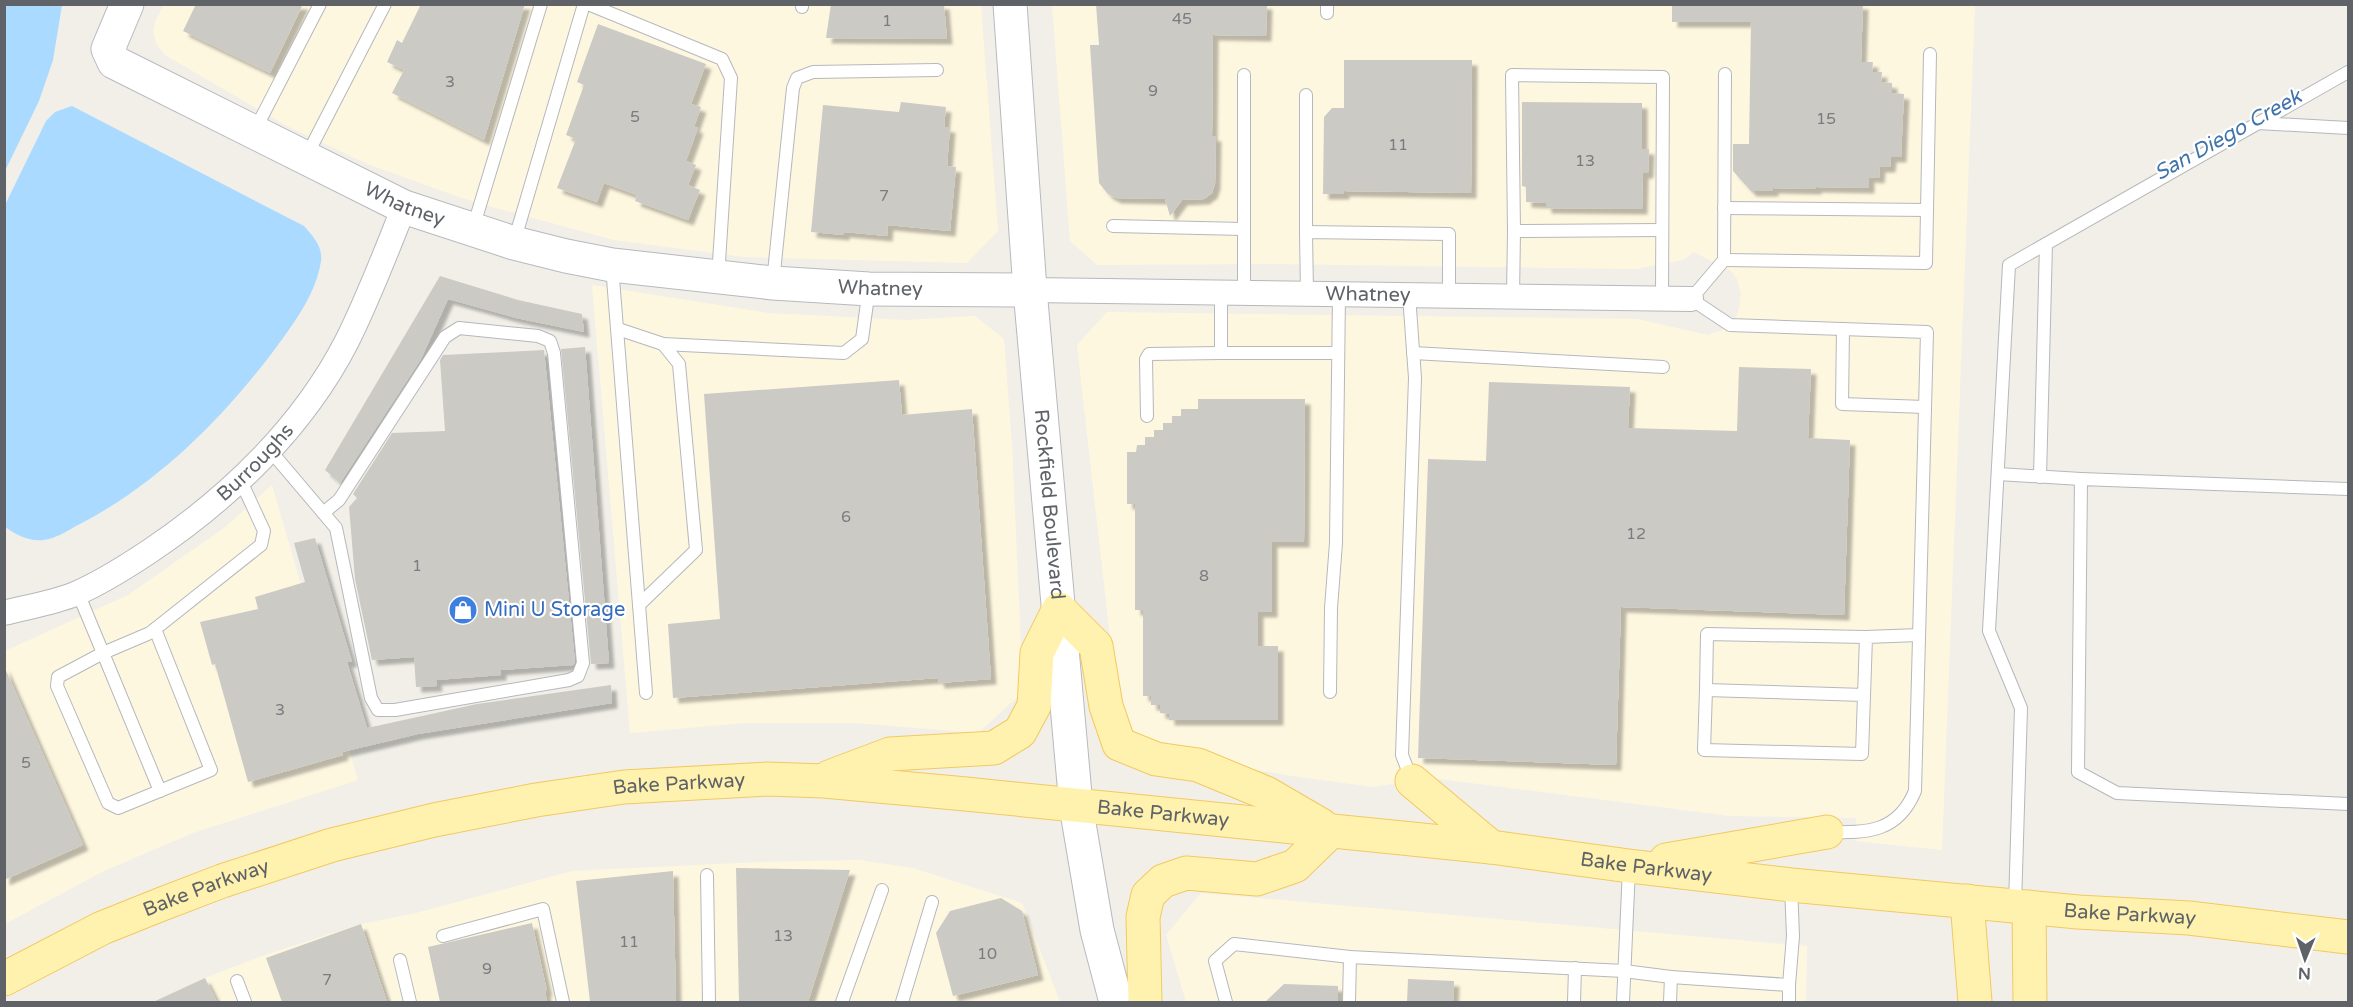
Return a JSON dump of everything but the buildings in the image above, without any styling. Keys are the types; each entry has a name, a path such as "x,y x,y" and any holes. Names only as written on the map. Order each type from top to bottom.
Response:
{"main road":[{"path":"819,781 890,754 994,748 1020,732 1034,706 1037,653 1059,609 1096,646 1106,706 1119,744 1156,759 1198,765 1266,793 1331,831 1295,866 1257,879 1186,873 1163,881 1148,895 1143,917 1145,1002"},
{"name":"Bake Parkway","path":"4,978 102,928 222,881 332,845 445,818 536,800 624,787 767,779 819,781 1331,831 1791,885 2022,907 2189,918 2349,937"},
{"path":"1412,781 1491,848"},
{"path":"1629,867 1827,832"},
{"path":"1967,901 1975,1002"},
{"path":"2022,907 2030,1002"}],"street":[{"name":"Whatney","path":"127,4 108,49 114,62 404,207 514,243 612,265 718,278 869,289 1691,299"},
{"name":"Rockfield Boulevard","path":"1010,4 1030,290 1076,806 1096,930 1116,1002"},
{"name":"Burroughs","path":"4,613 78,593 129,565 182,530 240,479 269,449 309,400 346,342 372,289 404,207"}],"lane":[{"path":"254,131 320,4"},
{"path":"306,158 385,4"},
{"path":"473,230 541,4"},
{"path":"514,243 586,4 722,59 729,69 731,78 718,278"},
{"path":"1724,260 1926,263 1930,54"},
{"path":"773,283 792,88 797,78 813,72 937,70"},
{"path":"2022,907 2021,708 1989,631 2009,265 2348,72"},
{"path":"1725,74 1724,260 1691,299 1730,325 1927,332 1915,791 1908,807 1895,820 1880,828 1859,833 1827,832"},
{"path":"1221,353 1243,229 1244,75"},
{"path":"1512,297 1514,231 1512,75 1663,77 1662,299"},
{"path":"1306,95 1308,294"},
{"path":"2258,123 2349,128"},
{"path":"1724,208 1927,210"},
{"path":"1113,226 1243,229"},
{"path":"1514,231 1662,230"},
{"path":"1306,232 1449,234 1449,296"},
{"path":"2040,477 2046,244"},
{"path":"612,265 646,693"},
{"path":"618,329 663,345 844,353 862,339 869,289"},
{"path":"1330,692 1331,608 1336,543 1339,294"},
{"path":"1409,295 1415,378 1402,755 1412,781"},
{"path":"269,449 323,513 336,528 371,698 378,710 395,710 569,680 578,676 583,663 554,352 550,342 538,336 459,328 445,337 339,500 323,513"},
{"path":"1844,329 1842,404 1925,406"},
{"path":"639,605 696,550 679,364 663,345"},
{"path":"1147,416 1146,359 1149,354 1338,353"},
{"path":"1413,353 1663,366"},
{"path":"1998,474 2349,489"},
{"path":"155,629 211,770 118,808 108,803 57,686 58,677 102,653 155,629 261,544 264,531 240,479"},
{"path":"2081,479 2078,772 2116,793 2349,804"},
{"path":"78,593 160,791"},
{"path":"1866,637 1862,754 1704,750 1707,634 1866,637 1919,635"},
{"path":"1706,690 1864,695"},
{"path":"1623,1002 1629,867"},
{"path":"707,875 709,1002"},
{"path":"1789,1002 1793,936 1791,885"},
{"path":"842,1002 882,890"},
{"path":"902,1002 932,902"},
{"path":"444,936 543,909 563,1002"},
{"path":"1226,1002 1215,961 1234,944 1350,957 1624,971 1671,977 1789,985"},
{"path":"1349,1002 1350,957"},
{"path":"400,960 410,1002"},
{"path":"1574,1002 1575,968"},
{"path":"1670,1002 1671,977"},
{"path":"237,981 245,1002"}],"shaded area":[{"path":"164,4 981,5 998,231 967,263 744,257 614,240 496,208 370,165 287,126 165,55 157,45 153,32"},
{"path":"1052,5 1979,5 1975,6 1942,850 1855,841 1856,818 1730,816 1431,778 1373,787 1292,776 1247,768 1218,755 1166,745 1120,726 1077,345 1107,312 1637,319 1708,335 1722,330 1735,319 1741,293 1737,279 1731,271 1694,252 1683,260 1636,269 1270,264 1097,265 1070,241"},
{"path":"592,285 768,313 906,320 975,316 1004,339 1012,445 1023,692 978,733 857,723 745,723 630,733"},
{"path":"272,485 358,780 193,833 104,871 5,924 5,651 128,595 224,528"},
{"path":"859,860 913,868 1022,903 1060,1002 153,1002 205,978 262,956 361,924 416,913 572,871"},
{"path":"1201,893 1807,946 1806,1002 1186,1002 1166,935"}],"water":[{"path":"5,4 62,5 53,60 39,101 5,171"},
{"path":"72,106 304,226 319,246 321,261 309,298 295,321 252,379 208,427 161,471 108,508 57,536 33,540 22,537 5,527 5,205 46,121 55,112"}],"place":[{"name":"Mini U Storage","path":"463,610"}],"water label":[{"name":"San Diego Creek","path":"2228,135"}]}
